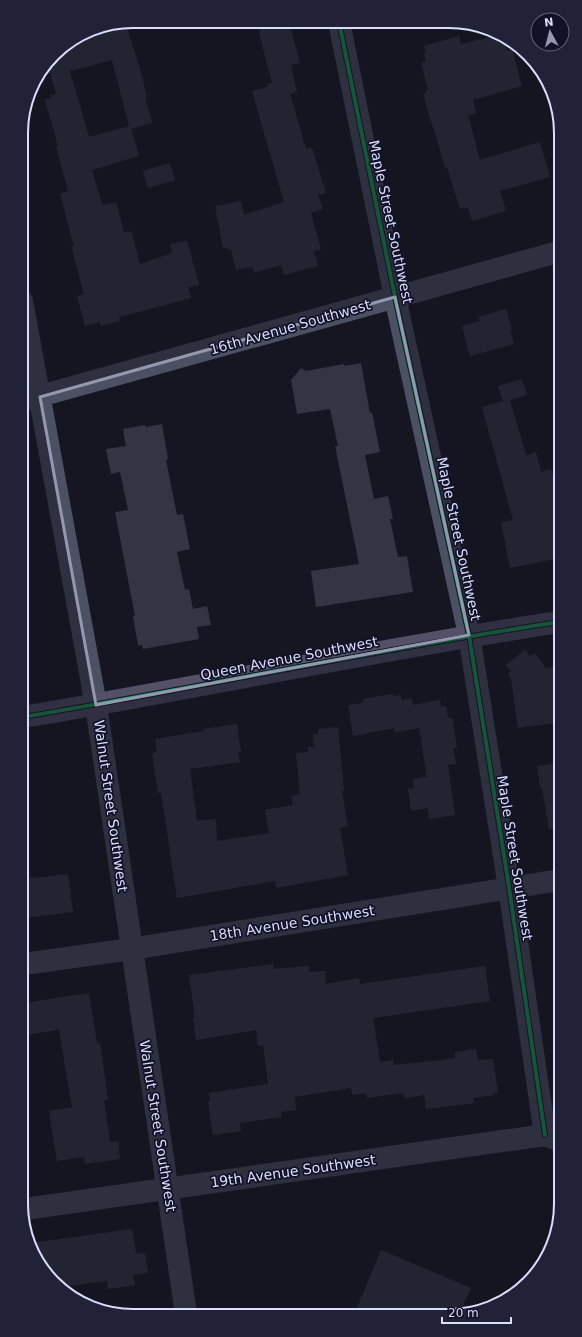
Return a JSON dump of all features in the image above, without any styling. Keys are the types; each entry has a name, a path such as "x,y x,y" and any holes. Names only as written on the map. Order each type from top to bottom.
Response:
{"main road":[{"name":"Queen Avenue Southwest","path":"28,716 469,636 554,623"}],"street":[{"name":"Maple Street Southwest","path":"341,28 395,297 469,636 509,887 553,1138"},
{"name":"16th Avenue Southwest","path":"31,399 554,253"},
{"name":"Walnut Street Southwest","path":"28,366 31,399 96,705 185,1309"},
{"name":"18th Avenue Southwest","path":"28,963 131,949 554,881"},
{"name":"19th Avenue Southwest","path":"28,1209 168,1188 553,1138"}],"highlighted area":[{"path":"395,297 469,635 96,705 40,397"}],"building":[{"path":"127,28 139,65 152,123 131,129 139,156 92,170 102,205 116,202 124,233 131,231 140,264 172,253 170,244 187,241 199,285 188,287 191,298 119,317 120,321 101,326 100,322 85,326 77,296 84,294 71,246 74,246 60,194 68,191 56,147 58,146 45,100 51,98 51,95 56,94 50,70 64,54 81,42 93,36","holes":["112,60 129,126 89,137 70,71"]},
{"path":"259,28 291,28 300,63 291,65 297,92 290,94 306,149 312,148 326,193 318,195 323,209 311,213 321,249 314,251 318,266 284,275 281,265 254,273 252,267 236,270 231,249 227,250 227,248 223,248 215,206 241,201 244,215 284,202 252,91 268,87 267,84 272,83"},
{"path":"459,36 461,44 491,37 505,45 507,51 512,50 522,86 473,100 476,113 468,115 480,160 540,142 550,177 500,191 506,211 472,221 468,207 460,209 447,167 445,168 423,94 428,90 421,63 426,61 424,46"},
{"path":"170,163 175,180 148,188 143,171"},
{"path":"506,309 512,329 510,329 514,344 470,356 462,326 480,321 478,317"},
{"path":"361,363 370,413 372,412 380,452 365,455 374,499 388,496 393,519 390,519 398,557 407,556 413,592 316,607 311,571 359,564 335,446 338,446 330,409 297,414 291,380 301,368 306,371 344,364 344,366"},
{"path":"522,379 527,395 510,400 526,455 536,452 541,472 551,469 554,480 554,559 510,568 501,522 513,520 482,407 503,401 498,386"},
{"path":"162,424 168,459 166,460 177,515 183,514 190,549 177,552 185,590 189,589 193,609 207,606 211,625 197,627 199,639 143,649 142,645 138,645 133,616 135,616 115,512 128,510 120,472 111,474 106,449 126,446 123,429"},
{"path":"525,650 530,656 535,653 546,668 554,667 554,723 518,728 511,679 508,674 511,671 506,665"},
{"path":"393,694 393,697 401,695 402,700 412,698 413,705 440,700 441,707 446,706 448,718 452,718 457,748 453,748 456,764 448,765 455,815 429,819 428,808 411,811 408,789 414,788 413,779 427,777 419,728 394,732 394,728 353,736 348,705 363,703 363,699"},
{"path":"237,724 241,752 238,752 240,762 190,769 197,821 216,819 217,841 269,833 265,810 293,805 291,796 300,794 296,753 308,752 308,747 314,747 313,735 318,734 318,729 338,727 344,790 342,791 348,826 340,828 348,875 276,888 275,881 177,898 161,792 158,793 152,753 157,752 155,739"},
{"path":"554,764 554,829 549,829 537,766"},
{"path":"68,874 73,912 28,918 28,879"},
{"path":"273,964 274,969 309,966 309,972 325,971 326,984 359,978 360,984 485,966 490,1001 373,1018 380,1062 393,1060 394,1065 434,1061 455,1058 455,1052 476,1049 478,1060 493,1059 498,1093 473,1098 474,1103 426,1109 424,1095 404,1098 403,1093 367,1098 366,1093 352,1095 351,1088 295,1097 296,1110 281,1112 281,1117 240,1123 241,1131 213,1135 208,1102 210,1102 209,1093 268,1084 263,1045 258,1046 256,1030 196,1040 193,1018 195,1018 189,975"},
{"path":"89,993 97,1044 100,1043 108,1100 104,1100 110,1142 118,1141 120,1159 85,1164 84,1157 57,1161 49,1111 72,1107 59,1030 28,1034 28,1002"},
{"path":"132,1229 136,1254 145,1253 148,1273 133,1275 135,1285 108,1289 107,1281 68,1286 50,1268 36,1242"},
{"path":"381,1250 471,1288 462,1308 357,1309"}],"cycle path":[{"path":"340,28 395,297 469,635 509,887 545,1135"},
{"path":"28,716 425,644 554,623"}]}
